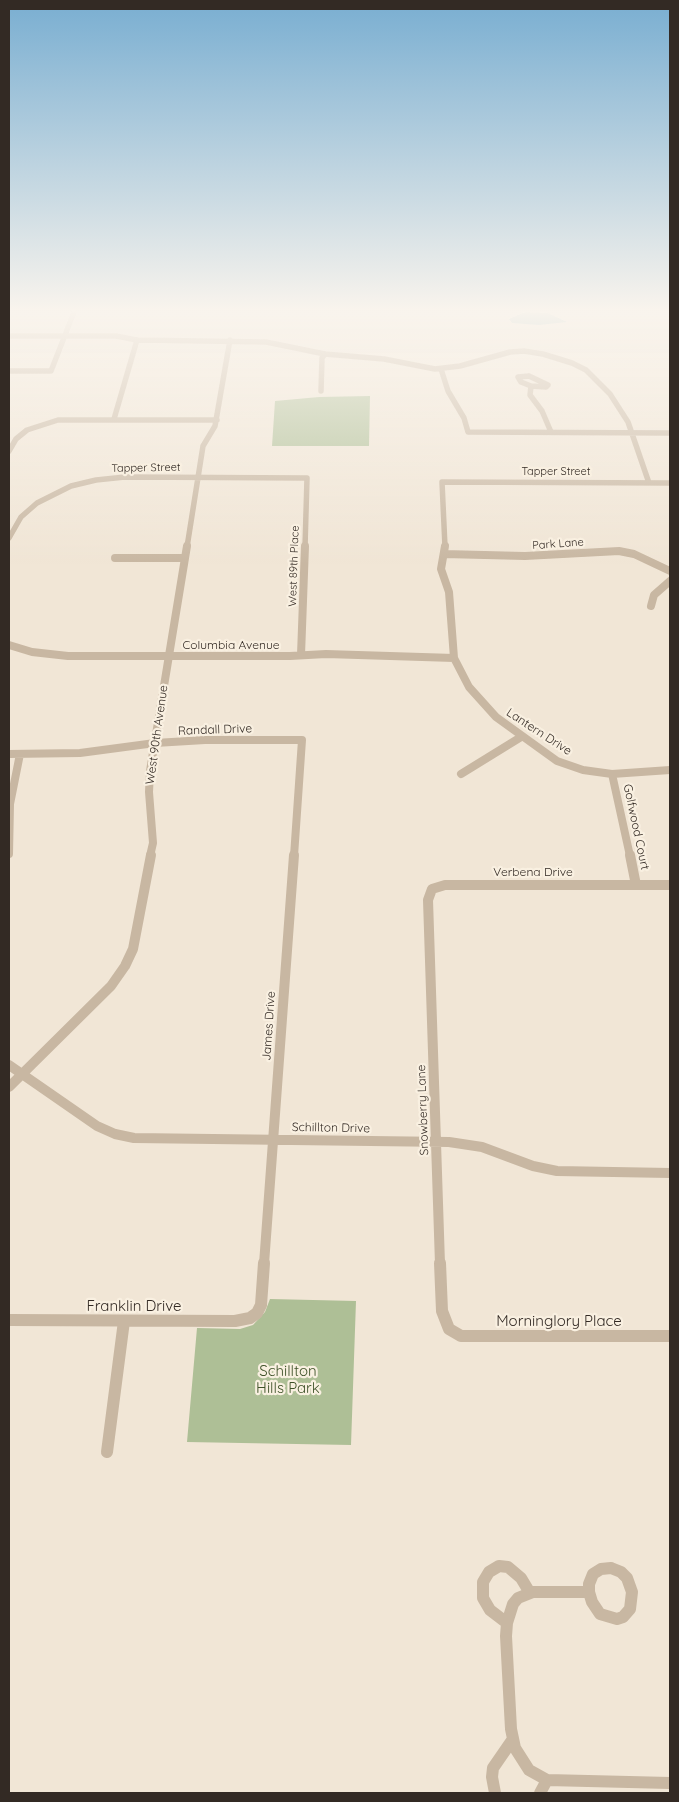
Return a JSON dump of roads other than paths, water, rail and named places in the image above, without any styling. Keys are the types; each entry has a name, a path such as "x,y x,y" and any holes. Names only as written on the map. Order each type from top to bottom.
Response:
{"street":[{"path":"114,419 121,396"},
{"name":"West 90th Avenue","path":"9,1088 111,986 125,966 133,949 152,850 149,786 155,743 204,444 214,429 221,396"},
{"path":"451,396 464,418 468,432 670,432"},
{"path":"531,396 542,411 551,432"},
{"path":"612,396 622,410 649,482"},
{"path":"9,451 24,432 42,424 69,419 217,420"},
{"name":"Tapper Street","path":"9,538 16,523 29,508 52,494 71,486 96,480 115,477 307,478"},
{"name":"West 89th Place","path":"301,655 307,478"},
{"name":"Tapper Street","path":"442,482 670,482"},
{"name":"Lantern Drive","path":"442,482 445,531 441,569 449,592 454,658 462,677 479,699 496,717 521,737 562,763 591,772 612,774 670,770"},
{"name":"Park Lane","path":"444,554 525,556 619,551 634,554 670,571"},
{"path":"115,558 185,558"},
{"path":"651,606 654,595 670,581"},
{"name":"Columbia Avenue","path":"9,645 32,652 57,655 326,654 454,658"},
{"path":"461,774 521,737"},
{"name":"Randall Drive","path":"9,754 80,753 155,743 206,740 302,740"},
{"name":"James Drive","path":"256,1313 261,1305 263,1294 302,740"},
{"path":"9,854 10,804 20,754"},
{"name":"Golfwood Court","path":"612,774 636,885"},
{"name":"Verbena Drive","path":"432,889 445,885 670,885"},
{"name":"Snowberry Lane","path":"432,889 428,900 442,1311 449,1329"},
{"name":"Schillton Drive","path":"9,1064 98,1126 124,1136 155,1140 436,1142 482,1146 533,1166 557,1171 670,1173"},
{"name":"Franklin Drive","path":"9,1320 235,1321 250,1318 256,1313"},
{"path":"107,1452 124,1321"},
{"name":"Morninglory Place","path":"449,1329 461,1336 670,1336"},
{"path":"507,1623 490,1610 483,1598 483,1582 489,1572 499,1566 508,1567 521,1578 530,1593"},
{"path":"589,1592 530,1593 518,1598 513,1604 507,1623 512,1739 524,1764 544,1787 670,1783"},
{"path":"495,1793 492,1777 493,1768 512,1739"}],"park label":[{"name":"Schillton Hills Park","path":"288,1380"}]}
